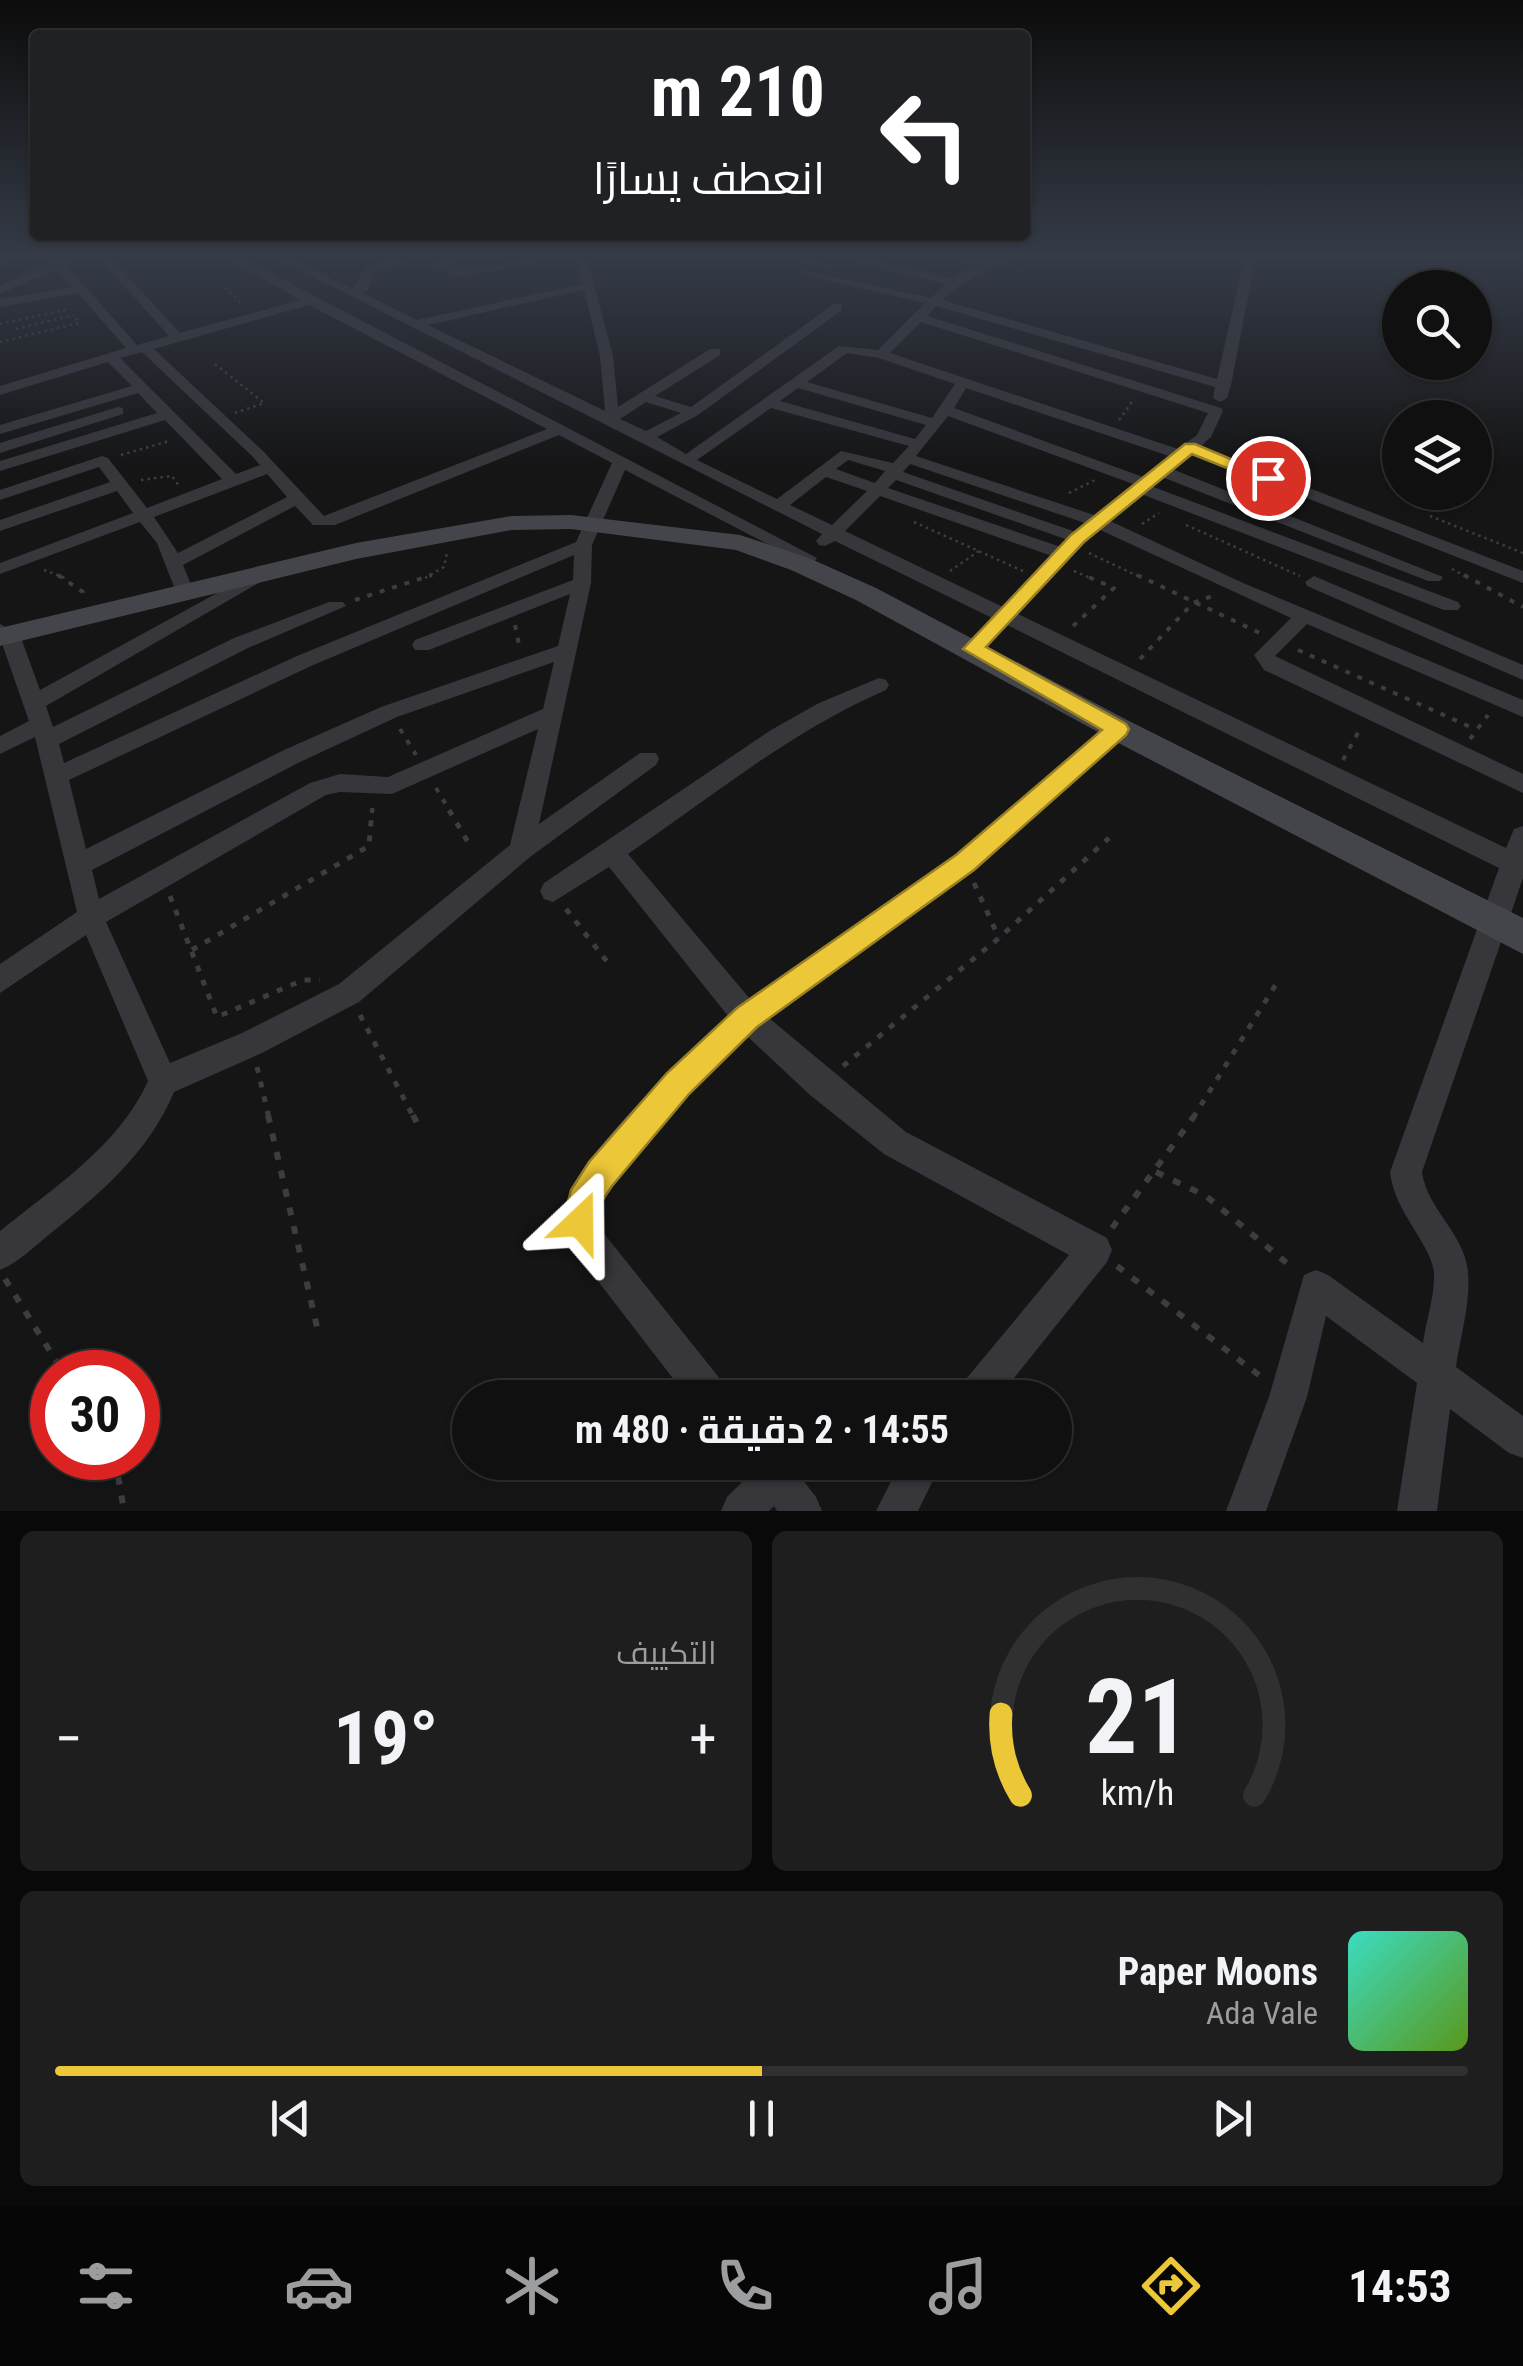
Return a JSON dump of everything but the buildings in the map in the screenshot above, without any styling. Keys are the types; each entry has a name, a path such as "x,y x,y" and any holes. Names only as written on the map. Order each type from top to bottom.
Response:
{"main road":[{"path":"3,634 268,572 512,523 589,535 740,543 804,561 1118,729 1523,937"}],"street":[{"path":"116,326 270,467 319,521 329,521 561,429"},
{"path":"167,326 178,338"},
{"path":"0,391 221,326"},
{"path":"358,326 561,429 804,561 903,461 963,382"},
{"path":"419,326 613,417 686,461 777,508 1059,640 1518,866"},
{"path":"598,326 610,375 609,404 613,417"},
{"path":"521,850 555,712 589,535 626,464 650,439 812,326"},
{"path":"881,354 910,326"},
{"path":"946,326 1216,410"},
{"path":"1046,326 1224,385"},
{"path":"973,649 1096,521 1162,471 1209,428 1224,385 1236,326"},
{"path":"686,461 844,349 881,354 1110,431 1185,451 1523,577"},
{"path":"613,417 716,352"},
{"path":"110,356 232,481"},
{"path":"795,384 940,417 1109,471 1452,606"},
{"path":"0,430 140,388"},
{"path":"648,398 693,412"},
{"path":"766,402 903,461 1096,521 1304,616 1523,709"},
{"path":"0,448 118,412"},
{"path":"0,466 168,414"},
{"path":"777,508 822,470 850,454 903,461 1062,556"},
{"path":"0,495 102,461 176,562 185,592"},
{"path":"0,569 270,467"},
{"path":"822,470 1062,556"},
{"path":"1162,471 1440,572"},
{"path":"0,526 122,484"},
{"path":"176,562 297,498"},
{"path":"56,776 589,535"},
{"path":"0,746 268,572"},
{"path":"1314,582 1523,672"},
{"path":"422,645 511,607 582,583"},
{"path":"41,722 336,606"},
{"path":"1304,616 1276,641 1264,658 1271,665 1523,784"},
{"path":"3,634 41,722 91,917 162,1081"},
{"path":"78,865 292,756 389,712 567,650"},
{"path":"553,891 796,724 878,685"},
{"path":"5,967 332,783 351,781 374,790 555,712"},
{"path":"698,1380 586,1238 580,1222 582,1202 600,1174 678,1083 747,1017 965,863 1118,729"},
{"path":"0,1253 100,1168 147,1118 162,1081 252,1043 348,993 521,850 648,759"},
{"path":"1417,1511 1450,1262 1436,1232 1406,1191 1406,1172 1493,922 1518,866 1523,836"},
{"path":"612,852 747,1017 822,1084 895,1143 1095,1250 989,1380"},
{"path":"1246,1511 1288,1397 1316,1287 1523,1439"},
{"path":"741,1511 763,1480"},
{"path":"778,1480 802,1511"},
{"path":"896,1511 913,1480"}],"path":[{"path":"16,329 29,326"},
{"path":"0,342 69,326"},
{"path":"216,364 264,403 218,418"},
{"path":"1110,431 1143,388"},
{"path":"102,461 187,436"},
{"path":"1064,492 1074,494 1109,471"},
{"path":"122,484 172,476 179,481 177,502"},
{"path":"1430,516 1523,553"},
{"path":"906,518 979,551 1062,556 1193,603 1476,729"},
{"path":"1176,521 1314,582"},
{"path":"336,606 432,576 444,567 452,533"},
{"path":"936,581 979,551"},
{"path":"1059,640 1114,588 1062,556"},
{"path":"1440,572 1523,607"},
{"path":"65,578 83,592 82,617"},
{"path":"1127,674 1193,603"},
{"path":"511,607 523,664"},
{"path":"389,712 468,842"},
{"path":"1334,778 1368,712"},
{"path":"192,950 369,846 374,790"},
{"path":"822,1084 999,938 1109,838"},
{"path":"965,863 999,938"},
{"path":"163,878 217,1018 303,980 346,980 348,993 417,1123"},
{"path":"553,891 612,968"},
{"path":"1278,982 1156,1172 1095,1250 1288,1397"},
{"path":"252,1043 317,1327"},
{"path":"1156,1172 1206,1196 1316,1287"},
{"path":"0,1270 49,1350"},
{"path":"119,1480 124,1511"}],"route":[{"path":"580,1222 582,1202 600,1174 678,1083 747,1017 965,863 1118,729 973,649 1096,521 1190,447 1268,478"}]}
